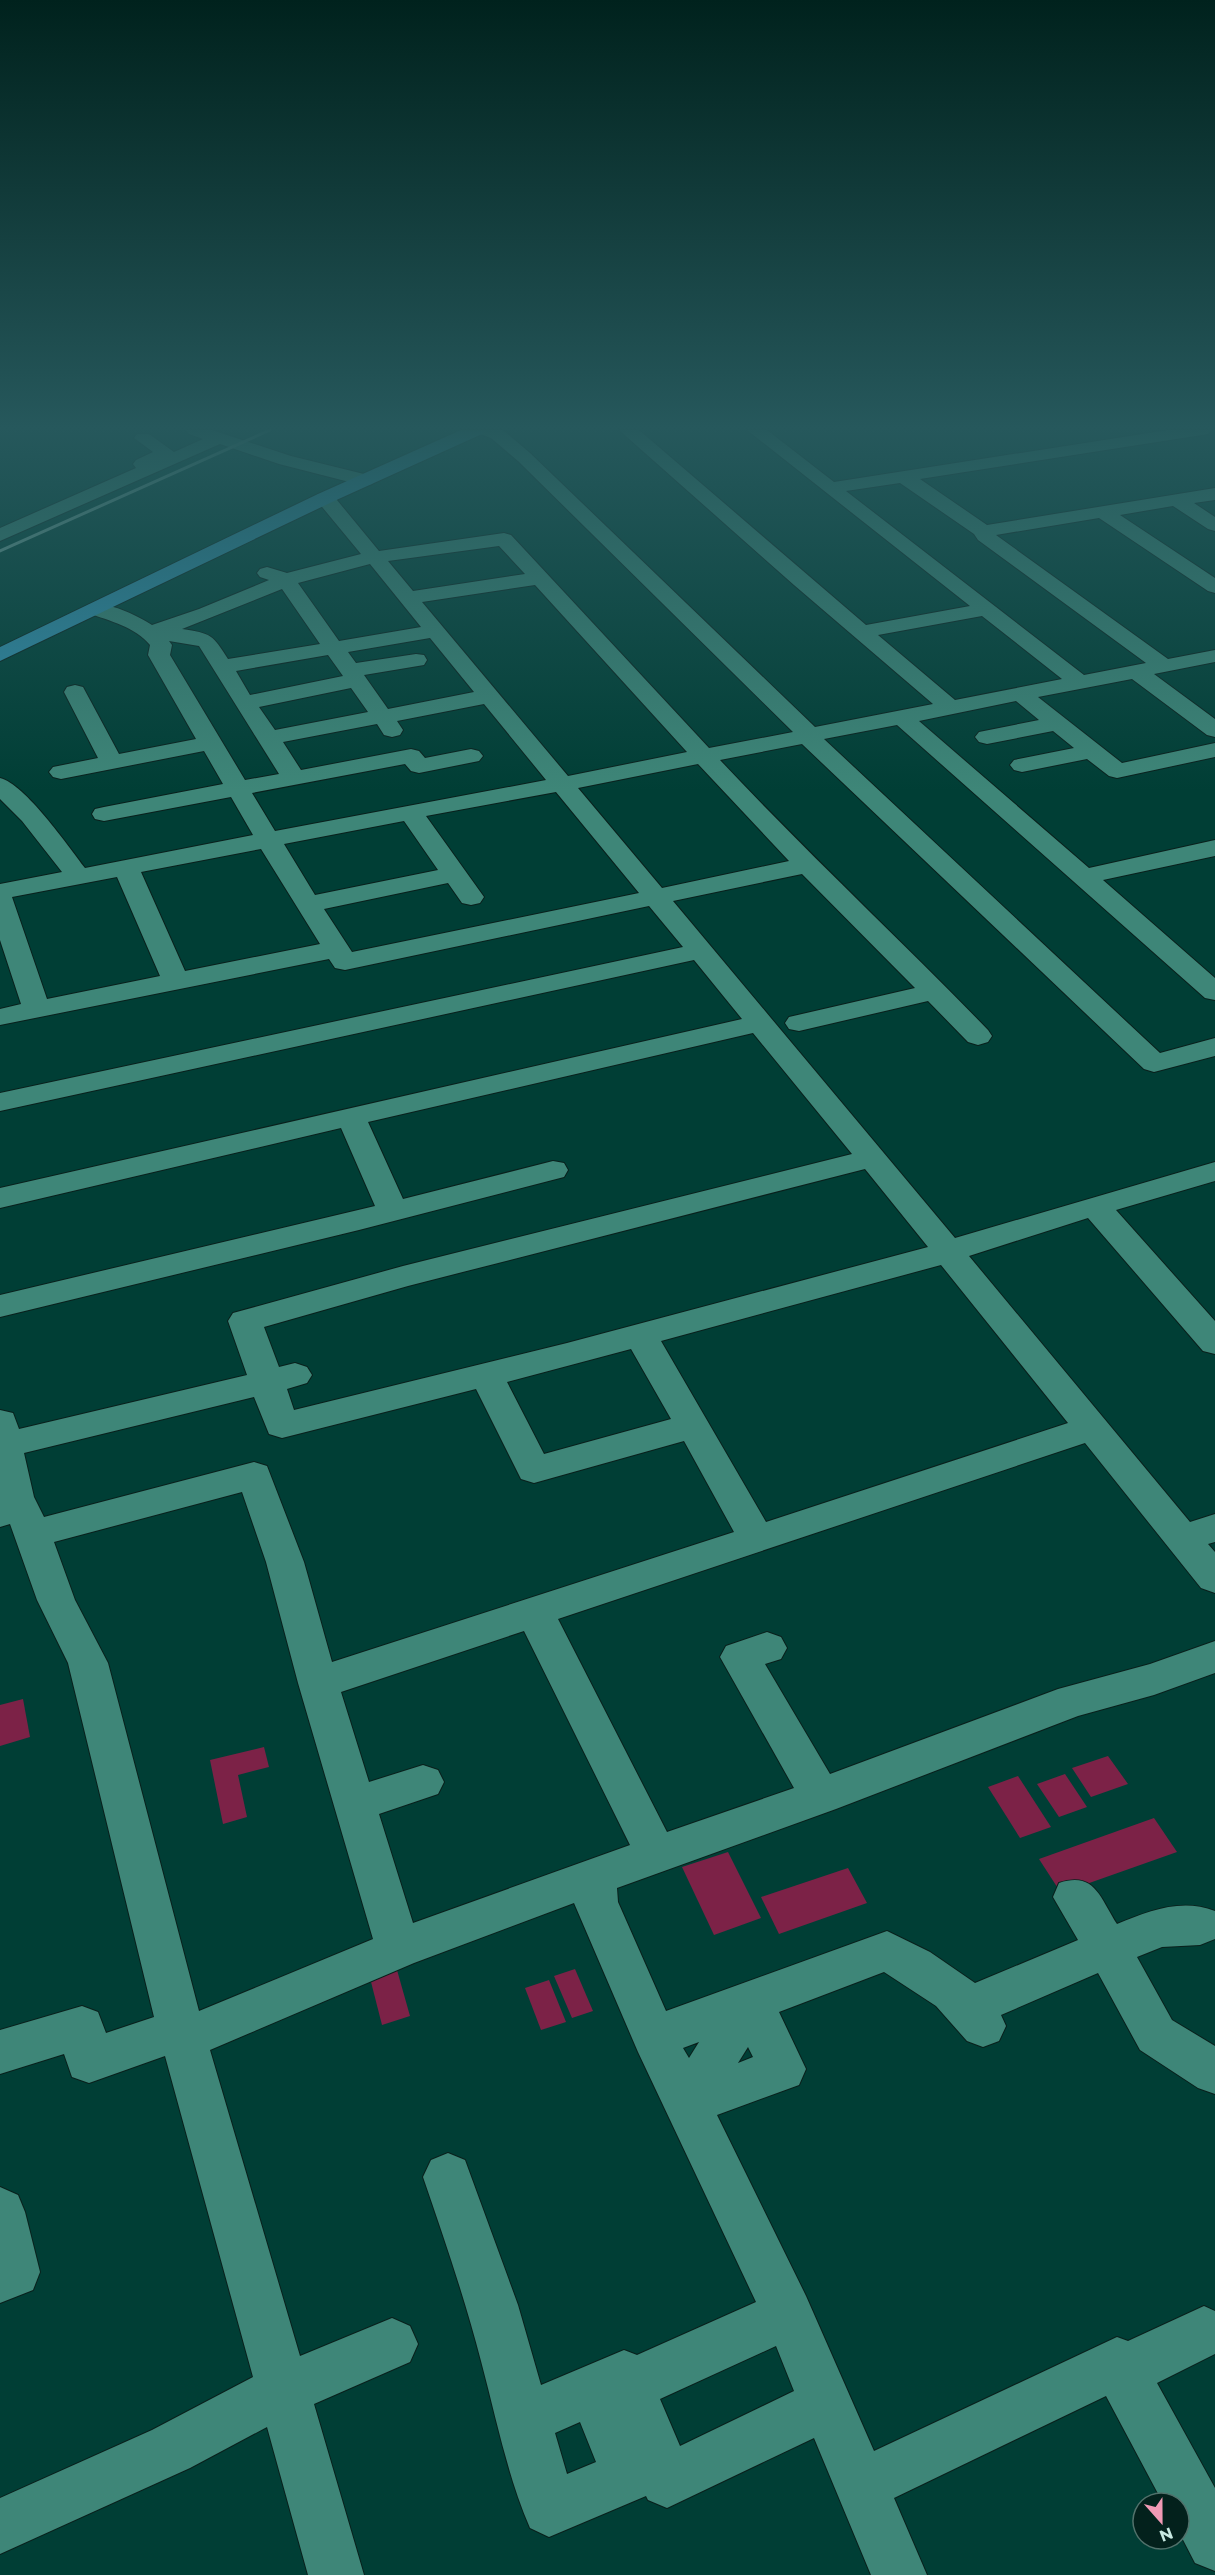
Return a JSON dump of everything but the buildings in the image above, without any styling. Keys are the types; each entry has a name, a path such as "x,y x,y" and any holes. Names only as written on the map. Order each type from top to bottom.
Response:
{"main road":[{"path":"0,654 210,550"},
{"path":"0,646 213,550"}],"street":[{"path":"368,550 872,1158 1091,1428 1198,1533 1215,1578"},
{"path":"148,632 170,628 285,581 332,566 426,550"},
{"path":"515,550 704,756 849,908 936,991 978,1036"},
{"path":"619,550 808,735 1154,1062 1215,1047"},
{"path":"767,550 950,707"},
{"path":"911,550 1080,682"},
{"path":"1005,550 1164,666"},
{"path":"1159,550 1215,588"},
{"path":"262,572 285,581 419,766 471,756"},
{"path":"408,598 540,578"},
{"path":"106,600 156,637 161,645 159,655 268,738 294,778"},
{"path":"861,632 988,609"},
{"path":"222,667 435,631"},
{"path":"148,632 200,638 207,642 222,667 221,703 210,743 345,962 808,865"},
{"path":"0,892 1215,656"},
{"path":"221,703 353,676 416,660"},
{"path":"1136,671 1215,730"},
{"path":"75,692 112,762"},
{"path":"1021,694 1117,771 1215,750"},
{"path":"268,738 490,696"},
{"path":"901,717 1215,992"},
{"path":"987,737 1057,723"},
{"path":"60,772 210,743"},
{"path":"1022,765 1092,751"},
{"path":"104,814 175,791 238,788 411,756"},
{"path":"0,785 31,816 79,877"},
{"path":"410,812 471,897"},
{"path":"1083,877 1215,848"},
{"path":"126,868 176,981"},
{"path":"308,904 454,874"},
{"path":"0,898 11,965 36,1009"},
{"path":"0,1017 337,949"},
{"path":"0,1102 700,951"},
{"path":"799,1023 936,991"},
{"path":"0,1198 759,1023"},
{"path":"351,1117 393,1211"},
{"path":"872,1158 404,1277 245,1321 281,1378 282,1425 487,1376 949,1252 974,1242 1215,1171"},
{"path":"0,1306 553,1170"},
{"path":"1095,1206 1215,1343"},
{"path":"640,1335 757,1539"},
{"path":"487,1376 534,1470 693,1426"},
{"path":"281,1378 2,1433 17,1518 88,1663 182,2034 336,2575"},
{"path":"318,1683 1091,1428"},
{"path":"17,1518 254,1475 285,1562 318,1683 398,1949"},
{"path":"535,1612 657,1855"},
{"path":"767,1648 740,1657 821,1796"},
{"path":"0,2052 82,2027 89,2061 182,2034 398,1949 821,1796 1072,1701 1154,1679 1215,1657"},
{"path":"355,1804 423,1782"},
{"path":"594,1877 596,1902 654,2037 788,2314 899,2575"},
{"path":"1075,1897 1108,1949 1156,2035 1215,2072"},
{"path":"654,2037 887,1951 929,1974 977,2016 1037,1977 1160,1927 1200,1925"},
{"path":"687,2104 782,2069 750,2001"},
{"path":"687,2104 750,2001"},
{"path":"448,2177 492,2305 549,2509 629,2476 611,2388"},
{"path":"0,2212 15,2272 0,2278"},
{"path":"523,2420 611,2388 788,2314"},
{"path":"1122,2372 1204,2332"},
{"path":"0,2526 171,2448 283,2390 392,2343"},
{"path":"861,2485 1117,2362 1215,2543"},
{"path":"611,2388 667,2481 826,2404"}]}
